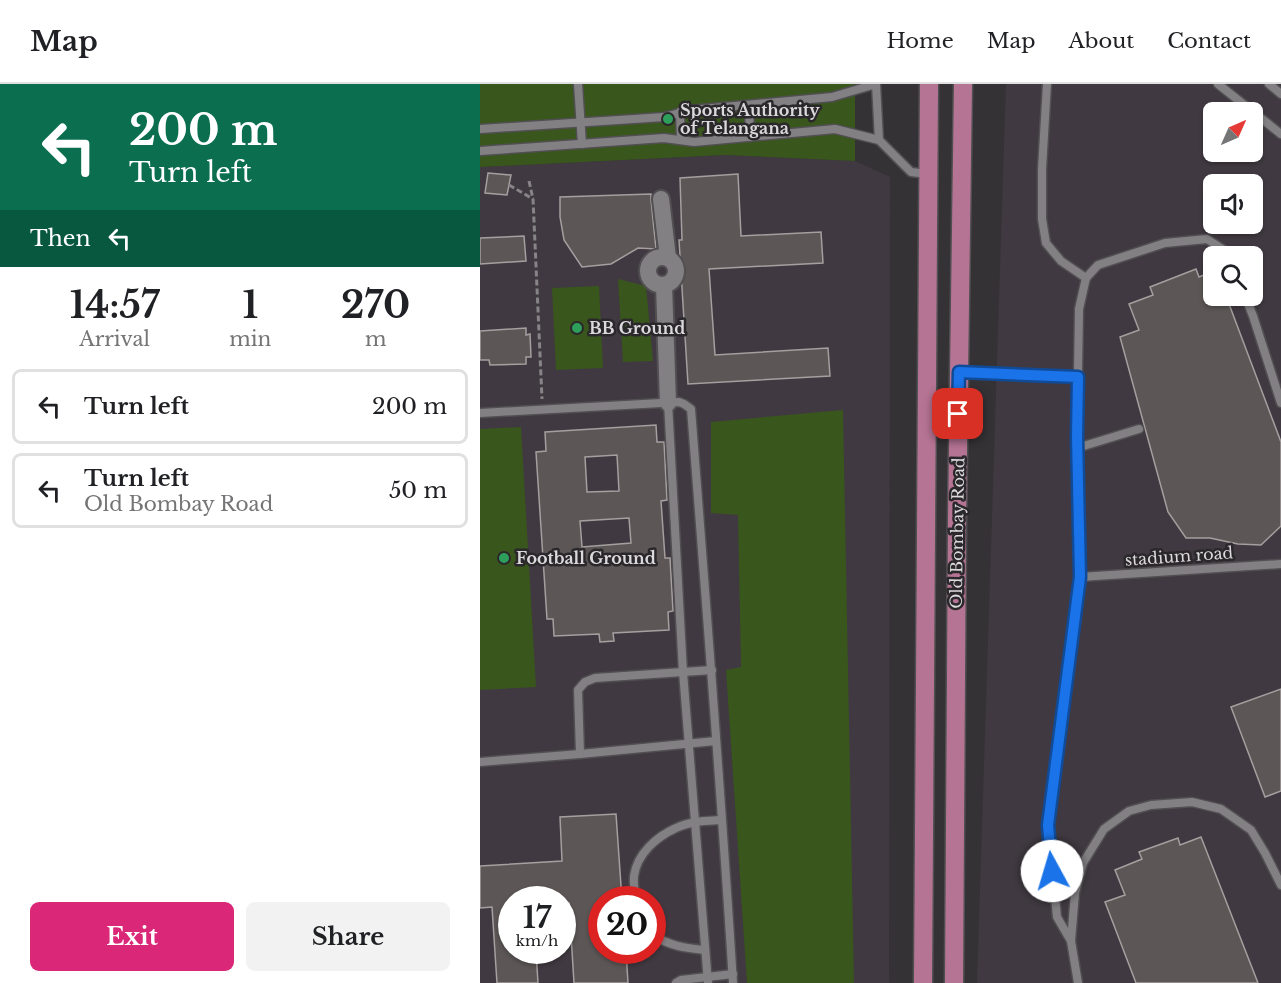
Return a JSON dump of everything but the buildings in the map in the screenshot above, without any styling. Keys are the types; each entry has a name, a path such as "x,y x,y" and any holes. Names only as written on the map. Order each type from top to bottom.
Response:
{"main road":[{"name":"Old Bombay Road","path":"923,983 929,84"},
{"name":"Old Bombay Road","path":"954,983 963,84"},
{"path":"929,104 962,105"}],"street":[{"path":"661,199 668,258 674,264 676,273 672,281 664,285 668,403"}],"lane":[{"path":"578,84 582,144"},
{"path":"480,129 664,117 691,110 832,97 876,84 879,140"},
{"path":"1047,84 1042,169 1042,219 1046,243 1061,261 1086,278"},
{"path":"1218,84 1281,134"},
{"path":"1269,84 1281,94"},
{"path":"749,105 750,137"},
{"path":"680,112 681,140"},
{"path":"480,151 664,138 694,142 835,129 879,140 911,172 928,174"},
{"path":"1071,941 1057,917 1048,825 1080,577 1077,448 1078,309 1086,278 1098,266 1165,243 1207,239 1218,246"},
{"path":"1249,306 1281,403"},
{"path":"959,372 1078,377"},
{"path":"480,413 679,402 691,409 733,978 681,980 676,983"},
{"path":"668,403 683,672 708,979"},
{"path":"1077,448 1139,429"},
{"name":"stadium road","path":"1080,577 1281,564"},
{"path":"580,754 578,690 585,682 595,678 712,670"},
{"path":"480,762 716,741"},
{"path":"1078,983 1071,941 1075,892 1083,863 1104,829 1129,811 1151,805 1192,802 1221,810 1251,830 1281,885"},
{"path":"635,886 634,877 641,856 656,840 676,827 722,819"},
{"path":"666,943 705,950"}],"path":[{"path":"529,181 533,199 542,410"},
{"path":"509,185 533,199"}],"shaded area":[{"path":"1006,84 1281,84 1281,983 977,983"},
{"path":"725,155 855,161 890,177 889,983 480,983 480,167"}],"green space":[{"name":"Sports Authority of Telangana","path":"480,84 855,84 855,161 725,155 480,167"},
{"path":"618,279 646,286 653,361 623,362"},
{"name":"BB Ground","path":"599,286 603,368 556,370 552,288"},
{"path":"843,410 854,983 747,983 726,670 741,667 738,515 711,513 711,422"},
{"name":"Football Ground","path":"521,427 536,687 480,690 480,429"}],"place":[{"name":"Sports Authority of Telangana","path":"668,119"},
{"name":"BB Ground","path":"577,328"},
{"name":"Football Ground","path":"504,558"}],"route":[{"path":"958,414 959,372 1078,377 1080,577 1048,825 1052,871"}]}
